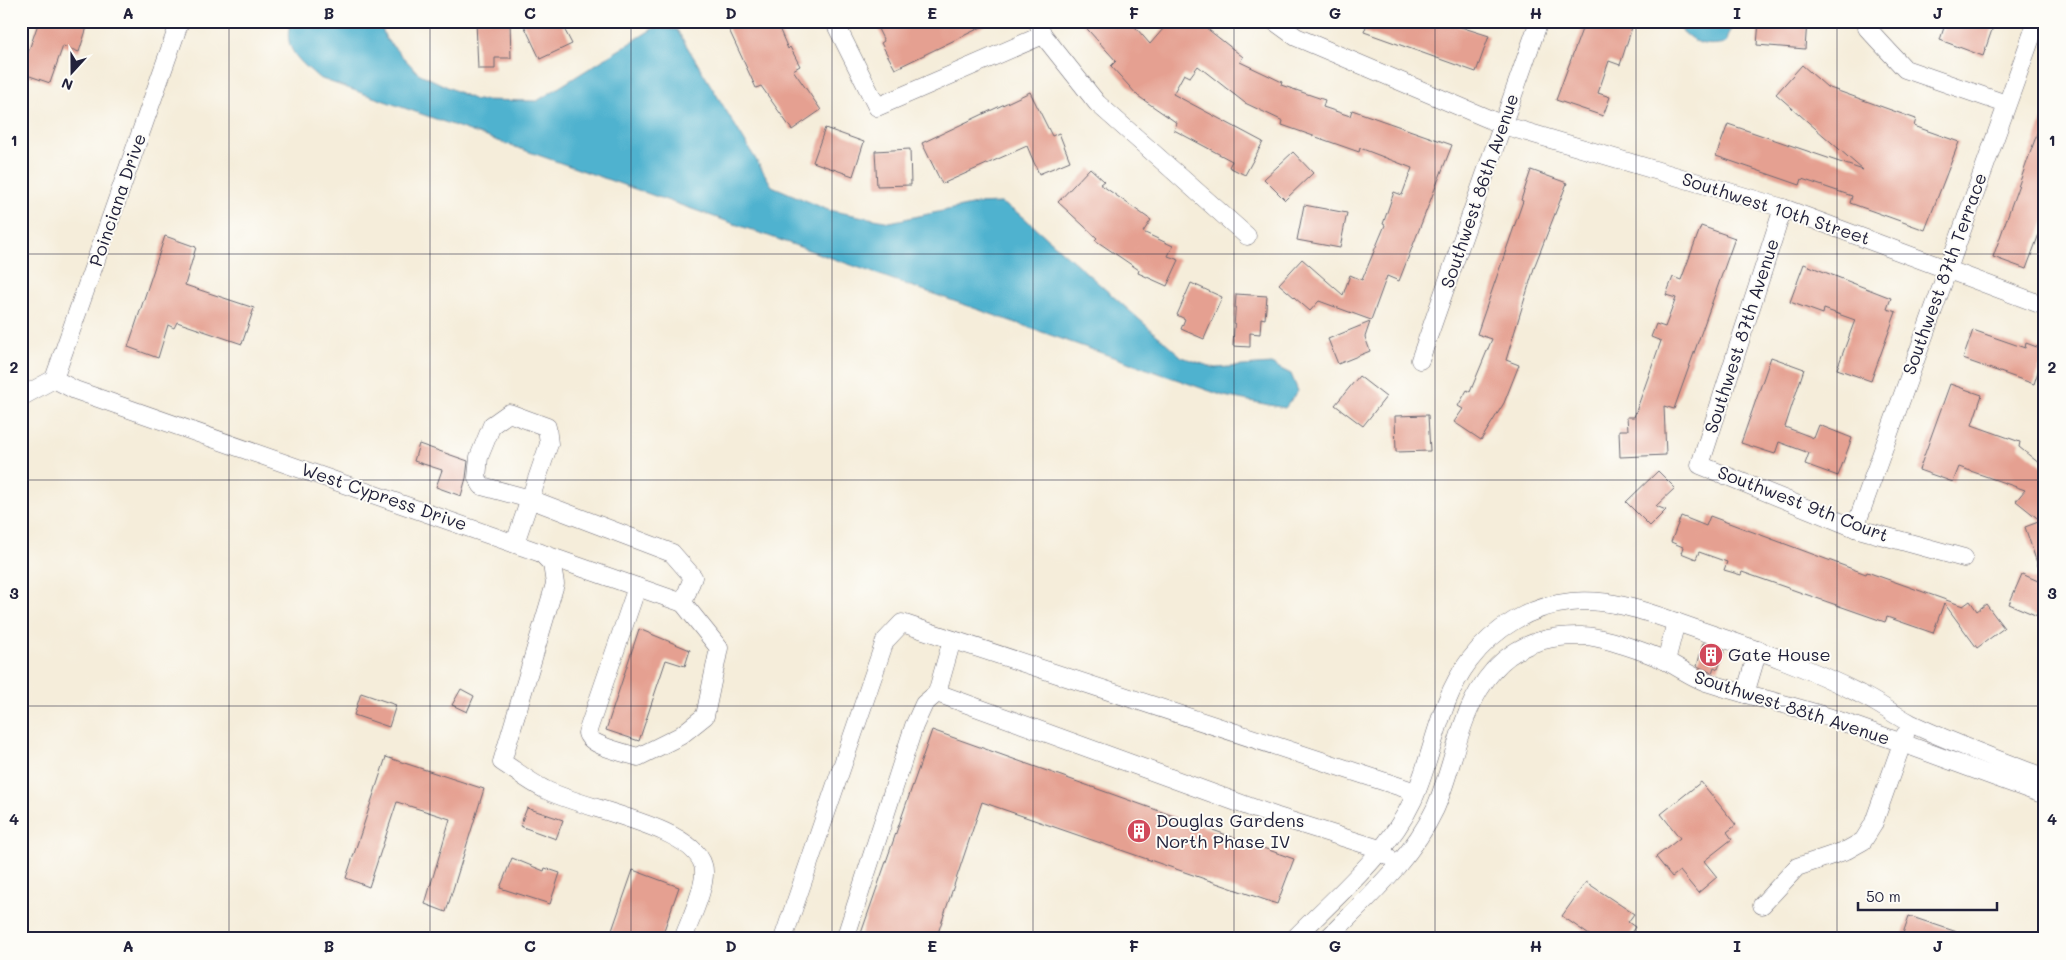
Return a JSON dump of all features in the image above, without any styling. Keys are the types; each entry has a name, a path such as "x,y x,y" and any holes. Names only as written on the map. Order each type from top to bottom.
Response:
{"street":[{"name":"Poinciana Drive","path":"54,378 180,21"},
{"path":"834,21 877,107 1040,28 1097,103 1246,236"},
{"name":"Southwest 10th Street","path":"1274,21 1296,37 1503,125 1783,208 2045,306"},
{"name":"Southwest 86th Avenue","path":"1420,360 1539,21"},
{"name":"Southwest 87th Terrace","path":"1855,528 1946,269 2037,21"},
{"path":"1867,28 1905,69 2006,104"},
{"name":"Southwest 87th Avenue","path":"1700,465 1783,208"},
{"path":"21,397 54,378"},
{"name":"West Cypress Drive","path":"54,378 75,390 683,603"},
{"path":"515,543 530,499 549,444 547,427 509,413 492,424 479,457 477,478 482,486 530,499 672,553 693,577 683,603 720,648 705,716 680,736 638,757 594,743 587,733 637,587"},
{"name":"Southwest 9th Court","path":"1700,465 1855,528 1964,558"},
{"path":"541,553 552,564 555,584 502,762 545,790 670,834 694,850 704,866 703,882 684,939"},
{"name":"Southwest 88th Avenue","path":"1294,939 1380,849 1404,817 1416,792 1455,679 1471,658 1504,625 1532,612 1572,602 1611,602 1758,650 1859,693 1910,722 2045,778"},
{"path":"1666,661 1676,622"},
{"path":"783,939 884,641 902,623 1416,792"},
{"name":"Southwest 88th Avenue","path":"1327,939 1397,865 1424,829 1436,807 1468,712 1478,691 1490,674 1502,660 1521,648 1558,636 1586,636 1666,661 1694,677 1745,694 1834,719 2045,795"},
{"path":"845,939 914,726 924,704 937,693 952,640"},
{"path":"1745,694 1758,650"},
{"path":"1471,658 1490,674"},
{"path":"937,693 1275,816 1380,849 1397,865"},
{"path":"1762,905 1797,867 1847,850 1863,841 1873,824 1910,722"}],"water":[{"path":"291,21 379,21 386,39 418,73 475,100 537,101 654,28 677,30 772,186 828,210 890,222 976,204 1001,203 1021,215 1182,357 1215,368 1271,364 1291,374 1298,391 1285,408 1224,396 319,78 294,54 289,39"},
{"path":"1680,21 1734,21 1726,43 1712,45 1701,43 1691,38 1680,29"}],"building":[{"path":"39,21 89,21 79,52 63,46 50,83 21,73"},
{"path":"476,21 510,21 511,58 495,58 495,69 478,69"},
{"path":"522,21 560,21 572,44 540,59"},
{"path":"725,21 776,21 788,49 790,47 800,66 793,70 821,110 792,130 761,86 756,88"},
{"path":"874,21 994,21 895,69 881,43 884,41"},
{"path":"1080,21 1130,21 1150,44 1170,21 1210,21 1205,27 1243,57 1240,62 1282,82 1281,85 1325,100 1323,107 1350,116 1352,110 1452,145 1399,281 1387,276 1371,320 1319,301 1310,311 1279,284 1302,259 1343,295 1350,275 1362,280 1385,225 1383,224 1394,192 1402,195 1412,168 1360,148 1359,152 1282,125 1283,121 1245,103 1198,66 1190,77 1184,74 1173,94 1263,142 1245,175 1229,167 1232,161 1174,130 1177,123 1138,96 1111,66 1116,61"},
{"path":"1368,21 1442,21 1489,36 1476,72 1364,32"},
{"path":"1585,21 1634,21 1620,65 1609,61 1598,93 1610,97 1603,116 1556,100"},
{"path":"1759,21 1807,21 1805,49 1757,45"},
{"path":"1946,21 1995,21 1983,56 1940,40"},
{"path":"1802,65 1827,87 1916,119 1914,126 1959,142 1925,230 1850,203 1852,196 1802,179 1800,185 1716,156 1728,124 1863,170 1776,94"},
{"path":"1030,92 1052,136 1059,133 1070,161 1039,174 1027,146 942,184 922,143"},
{"path":"2043,117 2045,117 2045,218 2026,269 1993,257"},
{"path":"825,128 864,142 853,176 813,162"},
{"path":"910,149 911,185 877,186 875,151"},
{"path":"1293,152 1313,173 1285,200 1264,179"},
{"path":"1090,168 1104,181 1100,184 1151,220 1143,232 1173,246 1168,256 1179,260 1167,286 1138,273 1139,270 1095,240 1097,238 1058,202"},
{"path":"1531,170 1567,183 1535,265 1506,360 1519,365 1504,403 1481,440 1454,422 1463,409 1458,406 1467,390 1470,392 1492,339 1477,334 1523,201 1521,200"},
{"path":"1304,205 1347,213 1340,248 1297,240"},
{"path":"1701,226 1735,238 1674,409 1664,406 1666,455 1620,457 1619,430 1628,430 1627,417 1634,417 1661,341 1651,337 1656,324 1665,327 1676,298 1666,295 1673,277 1681,280"},
{"path":"165,236 196,247 185,285 254,308 242,344 177,322 174,328 168,325 158,358 128,347"},
{"path":"1804,264 1891,298 1887,309 1896,312 1871,381 1837,369 1855,320 1824,309 1823,314 1790,302"},
{"path":"1191,283 1222,297 1204,339 1181,329 1185,319 1177,315"},
{"path":"1236,294 1267,296 1265,319 1261,318 1260,334 1250,333 1250,347 1233,346"},
{"path":"1370,322 1365,337 1370,351 1338,364 1328,339"},
{"path":"1973,330 2025,348 2026,343 2045,350 2034,384 1963,359"},
{"path":"1771,357 1804,369 1785,427 1814,438 1819,425 1852,438 1838,476 1805,464 1809,453 1779,442 1775,454 1741,443"},
{"path":"1359,376 1386,397 1363,426 1335,405"},
{"path":"1950,384 1982,395 1972,425 2020,442 2019,447 2045,468 2045,578 2042,578 2025,527 2041,521 2016,501 2025,490 1959,467 1953,482 1919,470"},
{"path":"1428,415 1430,451 1396,452 1395,416"},
{"path":"419,444 468,461 461,496 436,487 442,470 414,461"},
{"path":"1658,471 1675,488 1656,506 1666,510 1650,526 1626,502"},
{"path":"1681,516 1706,526 1710,516 1866,574 1867,572 1963,606 1970,601 1977,611 1986,604 2004,628 1977,648 1944,603 1933,633 1887,617 1885,622 1742,572 1741,575 1724,570 1727,562 1699,552 1696,559 1681,553 1683,547 1671,542"},
{"path":"2022,574 2045,584 2045,605 2040,617 2009,604"},
{"path":"639,629 690,650 685,666 666,660 639,741 606,730"},
{"name":"Gate House","path":"1703,643 1725,650 1718,669 1714,667 1712,673 1697,666"},
{"path":"461,689 474,696 467,712 452,705"},
{"path":"361,693 396,705 389,727 354,715"},
{"name":"Douglas Gardens North Phase IV","path":"932,730 1294,859 1277,904 982,802 936,939 859,939"},
{"path":"386,757 484,789 446,912 425,904 450,819 397,802 369,887 346,878"},
{"path":"1701,782 1736,825 1727,832 1732,839 1704,861 1717,877 1698,893 1680,871 1672,877 1656,857 1680,838 1661,814"},
{"path":"527,808 563,820 556,839 520,826"},
{"path":"512,858 544,871 545,868 560,873 550,904 500,888"},
{"path":"633,870 679,887 661,939 609,939"},
{"path":"1586,882 1634,914 1628,922 1635,927 1627,939 1595,939 1562,916"},
{"path":"1909,916 1969,936 1969,939 1901,939"}],"place":[{"name":"Gate House","path":"1711,655"},
{"name":"Douglas Gardens North Phase IV","path":"1139,831"}]}
